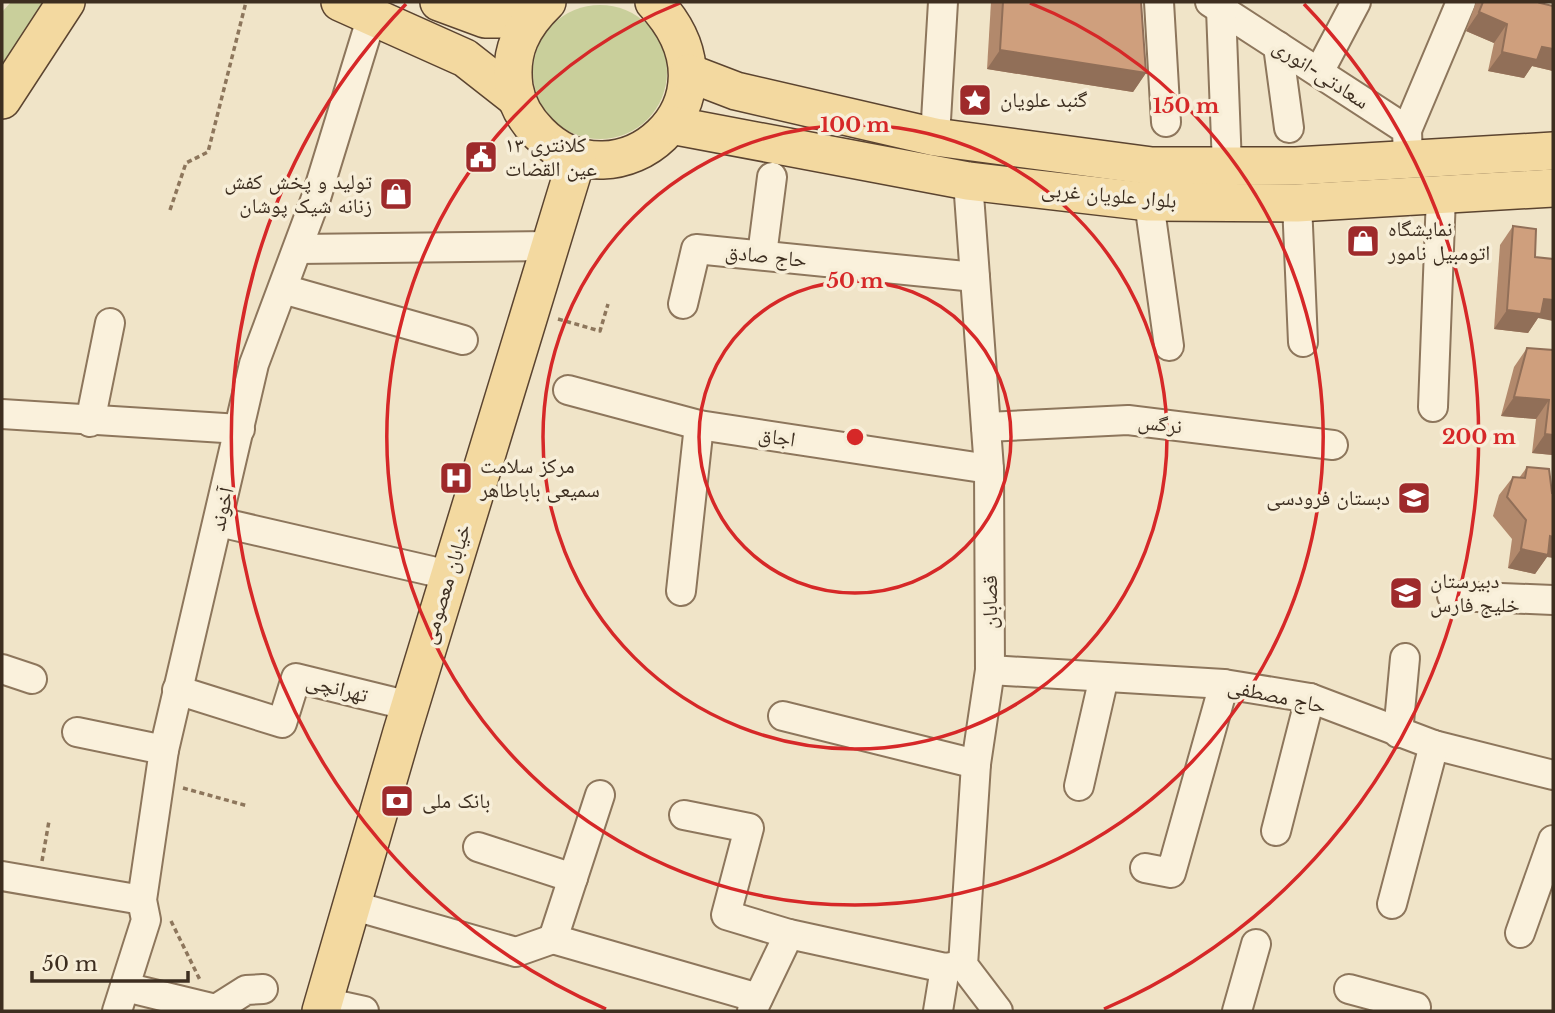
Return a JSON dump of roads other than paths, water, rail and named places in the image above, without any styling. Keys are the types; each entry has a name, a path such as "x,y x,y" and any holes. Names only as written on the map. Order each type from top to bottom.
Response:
{"main road":[{"path":"2,100 66,2"},
{"path":"340,2 465,58 516,98"},
{"path":"439,2 485,19 538,10"},
{"path":"538,10 517,43 512,70 516,98 528,122 548,142 577,158 599,160 627,156 651,144 671,125 684,101 689,74 685,46 673,22 654,2"},
{"name":"بلوار علویان غربی","path":"689,74 736,91 935,137 1138,164 1296,166 1408,145 1553,151"},
{"name":"بلوار علویان غربی","path":"671,125 968,181 1143,201 1297,203 1553,188"},
{"name":"خیابان معصومی","path":"322,1007 449,575 577,158"},
{"path":"1138,164 1143,201"}],"street":[{"path":"935,137 943,2"},
{"path":"1159,2 1166,122"},
{"path":"1319,72 1356,2"},
{"path":"1408,145 1461,2"},
{"path":"1218,4 1227,166"},
{"name":"سعادتی-انوری","path":"1218,4 1319,72 1408,145"},
{"name":"آخوند","path":"121,999 146,920 142,901 164,750 254,364 298,250 372,16"},
{"path":"1278,46 1289,128"},
{"path":"762,255 772,177"},
{"name":"قصابان","path":"938,1011 954,967 976,764 990,670 989,469 968,181"},
{"path":"1433,407 1441,196"},
{"path":"1143,201 1174,329"},
{"path":"1297,203 1303,342"},
{"path":"298,250 548,246"},
{"name":"حاج صادق","path":"683,304 696,248 975,277"},
{"path":"283,289 463,340"},
{"path":"90,422 110,323"},
{"name":"اجاق","path":"568,390 699,425 989,469"},
{"path":"2,414 90,422 240,429"},
{"name":"نرگس","path":"986,427 1128,420 1333,445"},
{"path":"681,592 699,425"},
{"path":"219,522 449,575"},
{"path":"1452,596 1553,600"},
{"path":"1398,733 1405,658"},
{"path":"2,669 32,679"},
{"name":"حاج مصطفی","path":"990,670 1224,684 1310,698 1434,745 1553,775"},
{"path":"1079,786 1104,677"},
{"name":"تهرانچی","path":"177,690 282,723 296,678 410,706"},
{"path":"1145,868 1171,873 1224,684"},
{"path":"1276,831 1310,698"},
{"path":"783,716 976,764"},
{"path":"77,732 164,750"},
{"path":"1392,904 1434,745"},
{"path":"553,939 600,795"},
{"path":"684,815 749,828 726,915 789,934 954,967 998,1011"},
{"path":"1520,933 1553,840"},
{"path":"478,847 573,878"},
{"path":"2,876 142,901"},
{"path":"351,905 516,952 553,939 755,1004 789,934"},
{"path":"1237,1011 1256,944"},
{"path":"1349,989 1416,1007 1415,1011"},
{"path":"121,999 241,1000"},
{"path":"322,1007 363,1011"}],"place":[{"name":"گنبد علویان","path":"975,100"},
{"name":"کلانتری ۱۳ عین القضات","path":"481,157"},
{"name":"تولید و پخش کفش زنانه شیک پوشان","path":"396,194"},
{"name":"نمایشگاه اتومبیل نامور","path":"1363,241"},
{"name":"مرکز سلامت سمیعی باباطاهر","path":"456,478"},
{"name":"دبستان فرودسی","path":"1414,498"},
{"name":"دبیرستان خلیج فارس","path":"1406,593"},
{"name":"بانک ملی","path":"397,801"}]}
